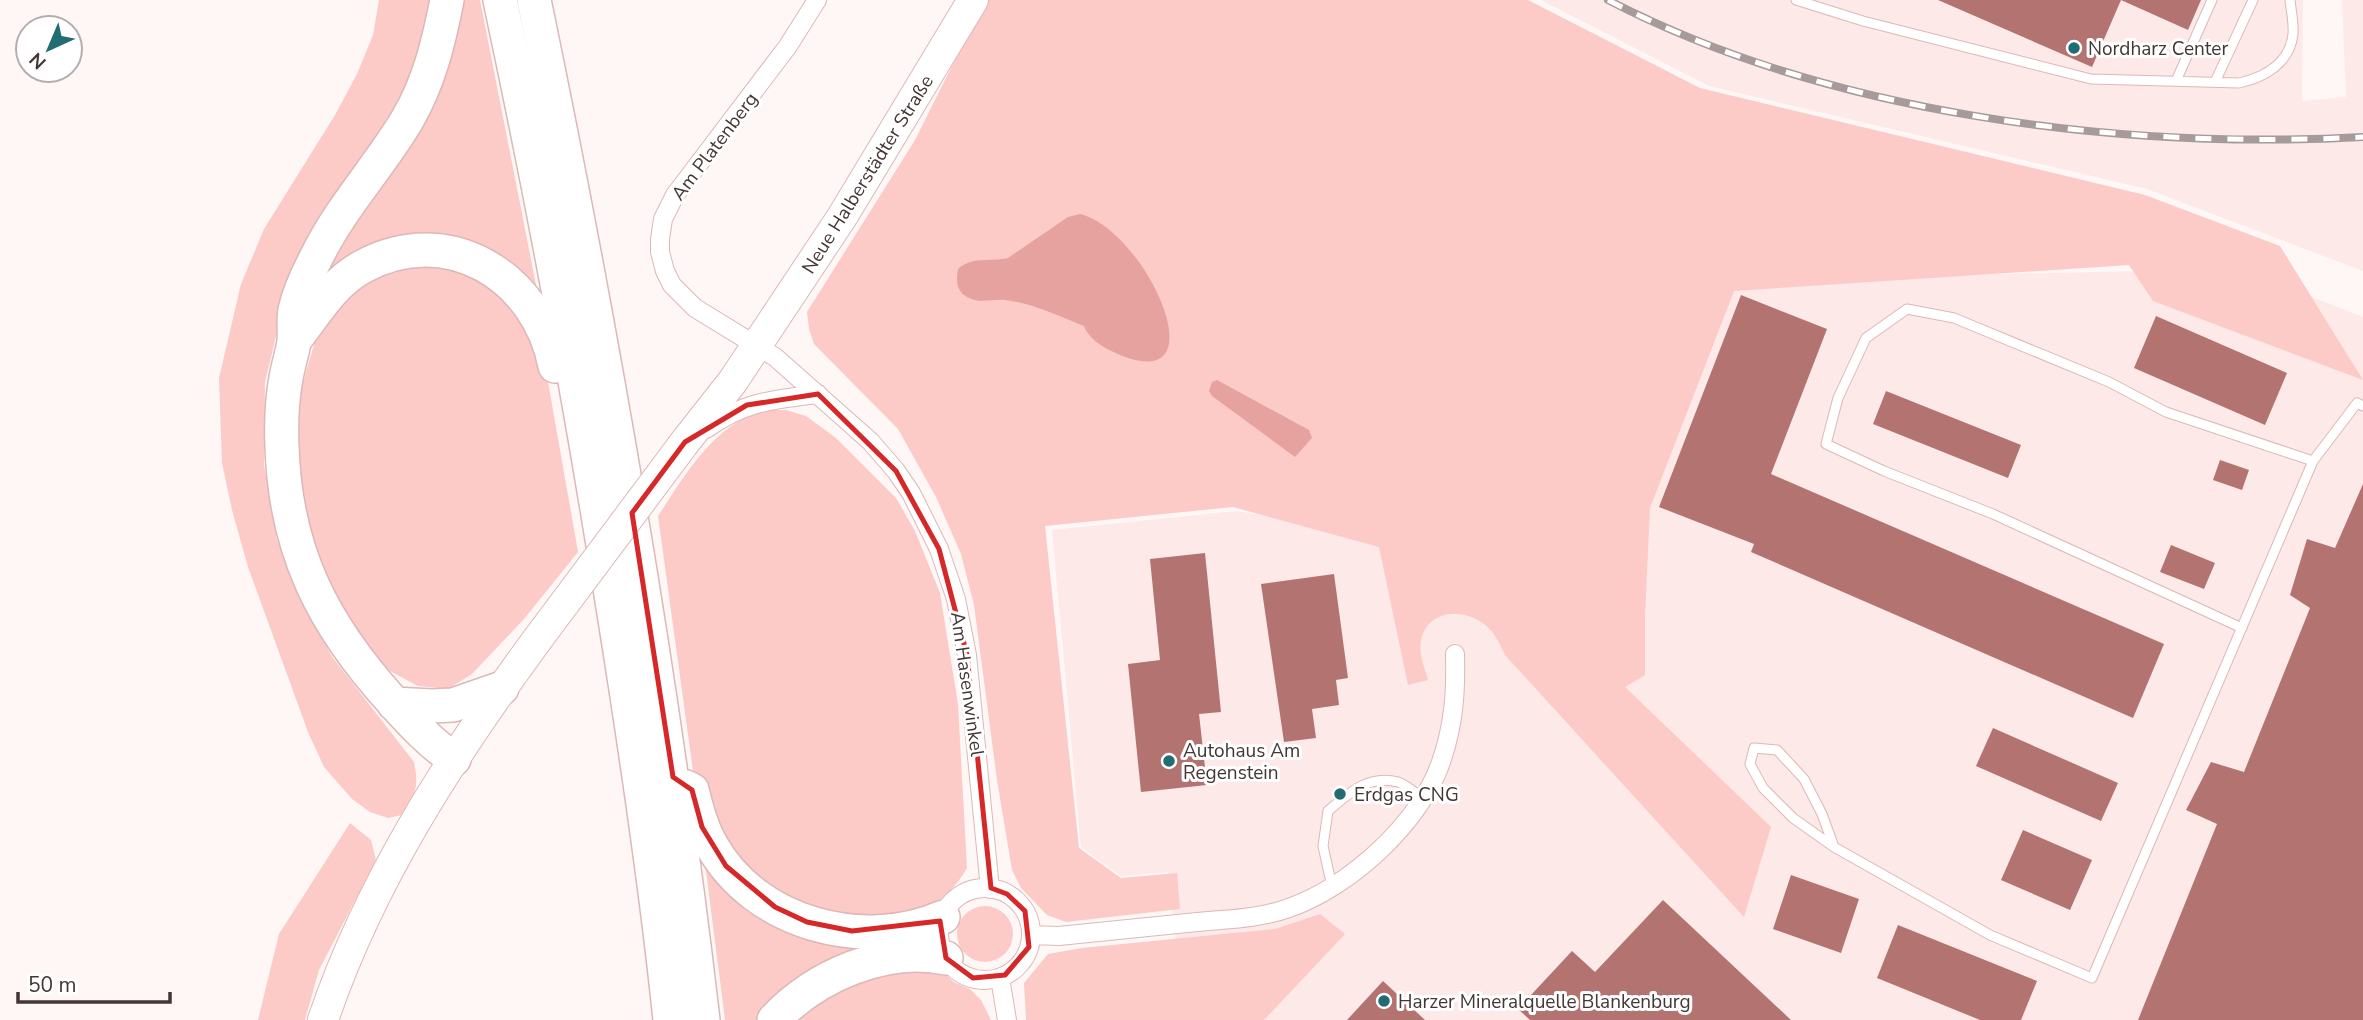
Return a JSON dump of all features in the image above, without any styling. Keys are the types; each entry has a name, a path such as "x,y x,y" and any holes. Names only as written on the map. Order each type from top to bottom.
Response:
{"highway":[{"path":"447,0 437,48 409,117 316,256 295,311 294,342 284,390 282,444 286,492 298,545 307,573 328,617 357,660 394,704 435,746 454,759"},
{"path":"500,0 578,392 631,720 670,1020"},
{"path":"534,0 610,385 632,512 673,777 703,1020"},
{"path":"294,342 333,289 360,268 391,255 410,251 442,251 478,261 495,271 517,290 536,315 546,334 558,378 578,392"},
{"path":"394,704 453,705 502,688"},
{"path":"673,777 692,790 702,827 726,866 756,895 790,915 827,927 852,931 911,928 943,917"},
{"path":"774,1020 811,988 873,962 907,955 931,954 946,958"}],"main road":[{"name":"Neue Halberstädter Straße","path":"324,1020 366,914 454,759 537,640 715,405 757,345 885,149 973,0"}],"street":[{"name":"Am Platenberg","path":"757,345 695,308 672,285 660,252 663,219 676,195 788,46 817,0"},
{"name":"Am Hasenwinkel","path":"757,345 775,357 870,441 896,471 924,516 949,575 967,655 990,889"},
{"path":"685,442 725,415 747,405 764,400 818,394"},
{"path":"1031,935 1059,936 1246,918 1286,909 1333,889 1364,865 1394,836 1422,799 1442,760 1456,700 1455,654"},
{"path":"990,889 1002,891 1017,901 1028,917 1031,935 1029,947 1020,964 1000,978 986,980 960,972 946,958 940,938 943,917 951,904 962,895 975,890 990,889"},
{"path":"1000,978 1006,1020"}],"lane":[{"path":"1796,0 1863,21 2091,79 2239,83 2269,73 2289,50 2293,34 2290,0"},
{"path":"2176,81 2212,0"},
{"path":"2215,82 2253,0"},
{"path":"2242,628 2017,525 1884,471 1826,444 1838,398 1866,338 1906,309 1954,318 2109,382 2166,412 2313,461"},
{"path":"1834,848 1822,814 1804,779 1777,750 1754,748 1749,764 1763,788 1793,818 1834,848 1990,936 2092,978 2313,461 2357,403 2363,406"},
{"path":"1333,889 1323,846 1328,811 1345,796 1374,779 1400,783 1422,799"}],"highlighted area":[{"path":"818,394 896,471 939,549 967,655 991,888 1007,894 1025,911 1029,947 1005,975 973,978 946,958 940,921 852,931 807,922 775,907 726,866 702,827 692,790 673,777 632,513 685,442 747,405"}],"shaded area":[{"path":"379,0 431,0 426,35 405,91 287,291 265,382 264,465 277,539 299,598 333,658 414,762 416,784 413,796 402,815 388,818 370,812 352,799 324,767 308,732 248,567 232,510 222,463 219,378 241,284 264,229 335,115 357,74 373,35"},
{"path":"455,0 480,0 536,285 529,287 490,254 316,282"},
{"path":"985,0 1528,0 1700,88 2145,195 2280,246 2363,380 2153,301 2129,265 1734,291 1650,508 1645,675 1625,687 1771,827 1744,917 1505,655 1494,634 1484,624 1462,614 1440,616 1431,622 1421,641 1428,680 1408,685 1379,547 1233,507 1045,526 1079,848 1121,878 1177,873 1180,909 1066,922 1047,915 1021,888 1012,870 974,605 961,554 936,497 898,429 814,344 807,312 915,140"},
{"path":"1541,0 2303,0 2302,101 2346,97 2342,0 2363,0 2363,271 2147,189 1709,86"},
{"path":"1080,214 1105,226 1128,248 1148,276 1163,306 1169,332 1166,352 1150,361 1115,353 1094,340 1084,326 1045,310 1005,300 972,299 963,295 959,288 958,269 963,265 975,261 1008,258 1068,217"},
{"path":"426,259 498,284 544,359 578,552 524,619 472,674 448,689 418,686 390,671 356,633 316,554 297,475 299,396 320,324 348,291 381,270"},
{"path":"2190,270 2317,299 2363,317 2363,1020 1090,1020 1177,952 1168,872 1121,876 1081,847 1052,530 1237,511 1302,522 1726,280"},
{"path":"1217,380 1309,430 1312,438 1295,457 1212,396 1209,391 1212,382"},
{"path":"786,410 806,416 836,438 896,498 915,531 940,593 958,704 967,868 947,894 922,915 825,920 749,878 706,815 693,771 658,516 678,485 715,439 746,417 764,411"},
{"path":"350,823 371,840 376,860 319,970 305,1020 258,1020 279,934"},
{"path":"705,863 859,941 863,954 760,1020 725,1020"},
{"path":"979,906 991,906 1001,910 1009,918 1013,934 1009,950 1001,958 991,962 979,962 969,958 961,950 957,940 957,928 961,918 969,910"},
{"path":"1320,914 1345,934 1264,1020 1026,1020 1024,983 1048,954 1082,948 1275,929"},
{"path":"905,964 941,970 954,982 970,989 981,1000 991,1020 791,1020 826,993"}],"building":[{"name":"Nordharz Center","path":"1938,0 2121,0 2092,67"},
{"path":"2121,0 2201,0 2188,30"},
{"path":"1741,295 1827,329 1771,474 2164,644 2133,718 1751,552 1754,544 1659,507"},
{"path":"2156,316 2287,373 2265,425 2134,368"},
{"path":"1886,391 2021,445 2008,478 1873,424"},
{"path":"2220,460 2249,470 2242,490 2213,480"},
{"path":"2363,484 2363,1020 2138,1020 2217,824 2186,810 2211,762 2244,772 2310,608 2290,595 2307,539 2335,548"},
{"path":"2171,545 2215,563 2204,589 2160,572"},
{"path":"1205,553 1221,712 1199,714 1207,785 1141,792 1128,664 1160,660 1150,559"},
{"path":"1334,574 1348,678 1336,680 1339,705 1312,709 1316,738 1284,742 1261,584"},
{"path":"1993,728 2118,783 2101,821 1976,766"},
{"path":"2023,830 2092,860 2070,910 2001,880"},
{"path":"1791,875 1859,899 1841,953 1773,929"},
{"path":"1663,900 1791,1020 1530,1020 1518,1009 1572,951 1595,972"},
{"path":"1898,925 2037,981 2021,1020 1980,1020 1877,978"},
{"name":"Harzer Mineralquelle Blankenburg","path":"1383,981 1425,1020 1347,1020"}],"railway":[{"path":"1608,0 1694,39 1784,71 1879,97 1976,116 2074,129 2173,137 2269,140 2363,137"}],"place":[{"name":"Nordharz Center","path":"2074,48"},
{"name":"Autohaus Am Regenstein","path":"1169,761"},
{"name":"Erdgas CNG","path":"1340,794"},
{"name":"Harzer Mineralquelle Blankenburg","path":"1384,1001"}]}
